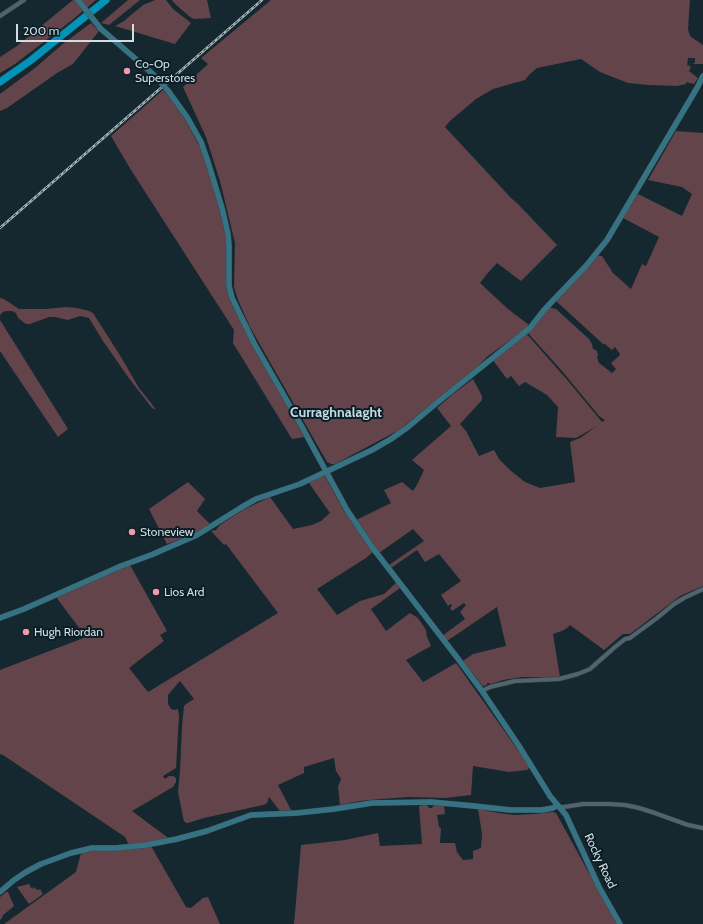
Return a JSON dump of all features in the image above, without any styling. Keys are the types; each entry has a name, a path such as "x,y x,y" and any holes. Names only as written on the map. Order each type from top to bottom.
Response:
{"highway":[{"path":"0,82 30,61 106,0"}],"street":[{"path":"0,16 24,0"},
{"name":"Rocky Road","path":"78,0 101,29 158,79 187,117 201,142 222,208 230,246 229,286 232,298 255,345 347,510 372,547 482,691 550,796 566,815 599,887 620,924"},
{"path":"0,618 197,535 242,506 256,499 300,484 326,472 372,450 408,427 530,328 544,310 586,266 607,240 703,76"},
{"path":"482,691 490,687 515,681 559,679 590,669 625,639 630,638 658,618 674,604 703,589"},
{"path":"0,892 26,872 41,864 71,853 92,848 116,848 177,839 207,831 251,815 329,810 372,803 431,802 509,810 542,810 556,806 564,807 586,804 625,805 652,812 688,826 703,828"}],"shaded area":[{"path":"73,0 96,0 15,64 0,73 0,57 17,46"},
{"path":"128,0 140,0 109,25 101,23"},
{"path":"155,0 166,0 173,9 191,23 175,44 115,26 124,21 143,5"},
{"path":"172,0 207,0 211,18 194,19"},
{"path":"271,0 690,0 689,33 691,37 703,45 703,64 694,64 695,58 688,58 687,66 688,65 691,67 689,71 698,78 694,84 686,82 686,84 677,86 628,83 600,72 581,59 537,68 525,80 493,89 476,99 450,121 445,127 557,245 521,281 497,263 480,283 508,309 529,325 528,327 488,356 470,374 399,430 335,464 327,462 250,327 238,300 234,287 235,243 220,181 206,137 183,87 208,64 201,58"},
{"path":"91,23 99,31 73,64 57,73 7,108 0,111 0,94"},
{"path":"163,90 173,101 186,121 204,155 223,219 228,244 226,287 230,301 304,437 292,439 233,343 234,330 131,170 111,136"},
{"path":"676,131 703,133 703,586 680,596 630,634 623,634 604,650 570,625 562,631 553,634 560,677 522,677 503,680 491,684 487,683 487,685 483,686 463,661 473,654 506,646 497,607 447,641 442,636 465,619 460,612 466,605 464,603 452,611 450,608 452,606 451,604 448,606 441,595 461,581 439,554 425,562 417,550 391,568 389,565 424,541 413,529 379,553 356,520 391,503 384,490 402,482 413,491 424,470 412,460 451,426 437,408 473,379 482,396 482,400 460,424 466,431 479,456 494,450 499,459 510,470 525,482 540,488 575,482 570,442 580,438 597,426 576,438 556,437 558,407 547,395 525,382 519,386 511,376 507,379 492,359 525,332 602,422 605,420 599,416 527,332 550,306 551,308 556,309 589,339 593,349 596,350 598,354 597,358 599,363 612,373 616,369 611,363 620,354 615,347 612,350 603,344 556,301 598,255 602,256 613,273 631,289 642,264 646,266 659,237 623,218 638,194 682,216 692,194 682,187 648,180"},
{"path":"0,298 19,309 47,309 65,307 77,308 93,313 139,388 156,410 152,408 128,377 89,318 80,316 68,320 49,317 26,324 18,318 16,313 12,311 3,312 0,315"},
{"path":"0,320 68,429 58,437 0,351"},
{"path":"323,475 325,476 344,511 374,551 366,558 317,589 337,615 360,601 384,594 397,582 400,588 371,609 386,631 410,613 418,618 426,630 431,646 406,660 423,682 456,663 530,767 527,770 509,772 473,766 471,795 445,798 409,797 381,799 340,805 338,787 341,779 336,771 334,758 304,767 304,773 278,785 291,810 280,811 269,797 267,803 263,805 186,823 184,821 178,792 182,726 184,706 194,699 180,681 168,695 168,704 171,709 178,709 179,716 176,768 163,776 165,779 169,776 173,776 176,778 176,782 173,787 132,811 171,840 130,847 125,837 0,754 0,670 86,637 56,597 130,565 167,631 160,635 164,641 129,668 148,692 278,613 226,544 224,545 211,531 216,530 220,525 243,510 270,497 293,529 312,525 321,521 330,513 309,483"},
{"path":"188,482 205,499 197,511 210,524 196,533 167,544 149,509"},
{"path":"426,804 429,808 432,808 434,805 444,806 445,814 437,815 439,827 441,828 440,843 455,843 457,852 463,860 473,859 473,851 481,848 482,834 478,809 514,815 556,813 617,924 294,924 301,845 345,840 378,833 380,846 422,844 419,806"},
{"path":"151,846 186,907 191,908 203,898 208,897 220,924 4,924 76,872 81,853 96,850"},
{"path":"29,884 32,889 34,887 37,890 40,889 43,894 29,904 17,887"},
{"path":"8,892 14,906 2,916 3,917 0,920 0,897"}],"railway":[{"path":"0,228 262,0"}],"place":[{"name":"Co-Op Superstores","path":"127,71"},
{"name":"Stoneview","path":"132,532"},
{"name":"Lios Ard","path":"156,592"},
{"name":"Hugh Riordan","path":"26,632"}],"district":[{"name":"Curraghnalaght","path":"336,413"}]}
